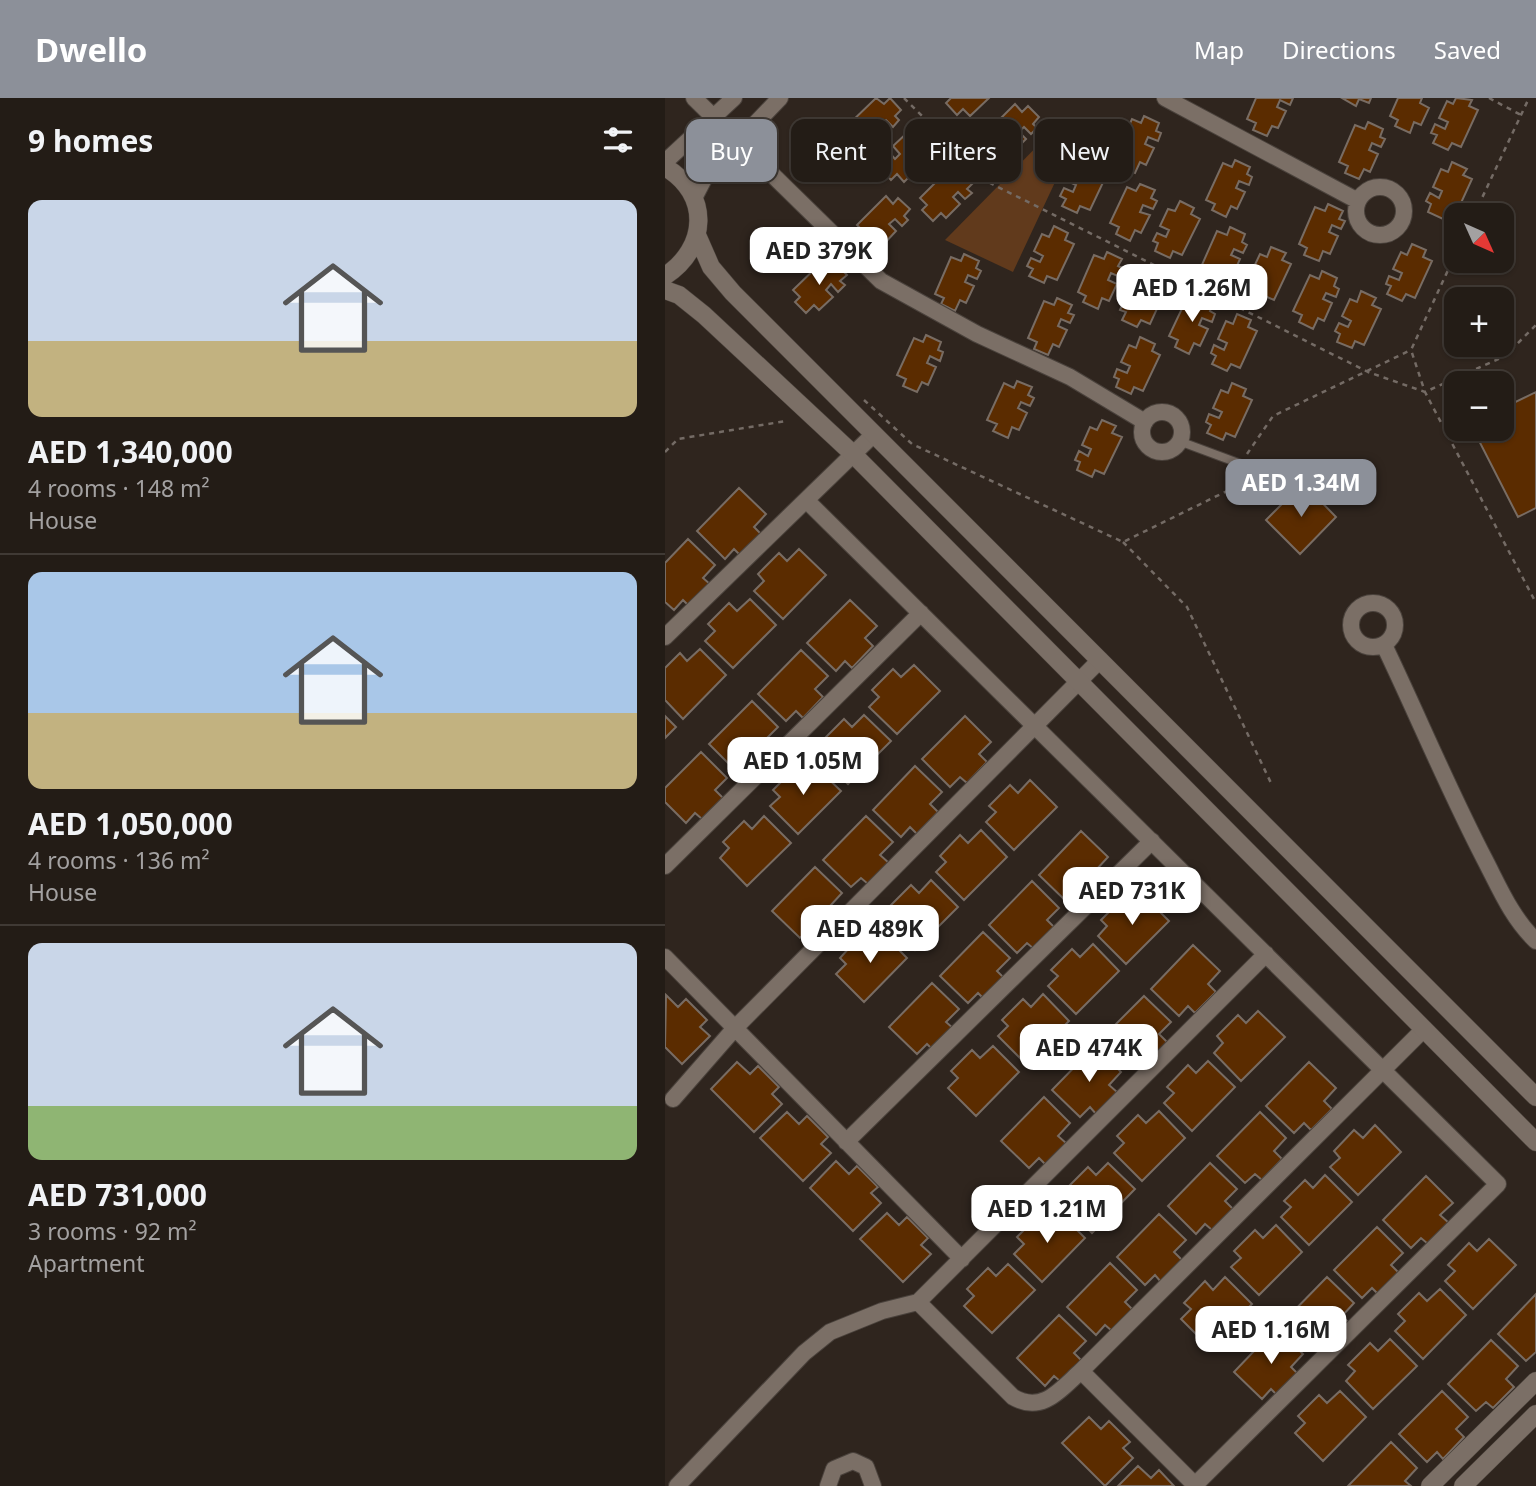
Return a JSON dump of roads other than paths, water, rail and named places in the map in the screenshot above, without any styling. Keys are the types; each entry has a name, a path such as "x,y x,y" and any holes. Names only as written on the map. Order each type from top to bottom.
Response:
{"street":[{"path":"694,98 714,118"},
{"path":"665,162 734,98"},
{"path":"759,119 780,98"},
{"path":"1165,98 1358,201"},
{"path":"665,167 686,184 694,198 699,216 697,235 690,253 665,276"},
{"path":"777,180 881,281 977,334 1070,377 1145,422"},
{"path":"694,198 702,182"},
{"path":"697,235 711,267 733,293 1536,1097"},
{"path":"665,290 679,295 704,315 853,454 1536,1142"},
{"path":"1153,414 1170,414 1181,429 1179,441 1163,452 1150,448 1143,439 1145,422 1153,414"},
{"path":"665,637 874,434"},
{"path":"806,500 1498,1184 1196,1485 1081,1371"},
{"path":"665,866 921,613"},
{"path":"1384,645 1464,820 1505,900 1519,925 1536,941"},
{"path":"673,1099 735,1028 1100,660"},
{"path":"846,1142 1152,841"},
{"path":"677,1486 804,1353 830,1332 882,1311 918,1303 1266,954"},
{"path":"665,957 961,1259"},
{"path":"918,1303 1013,1397 1023,1403 1044,1402 1081,1371 1424,1029"},
{"path":"1430,1486 1536,1381"},
{"path":"1463,1486 1536,1414"},
{"path":"828,1486 834,1469 853,1461 866,1467 873,1486"}],"lane":[{"path":"1179,441 1241,464"}]}
